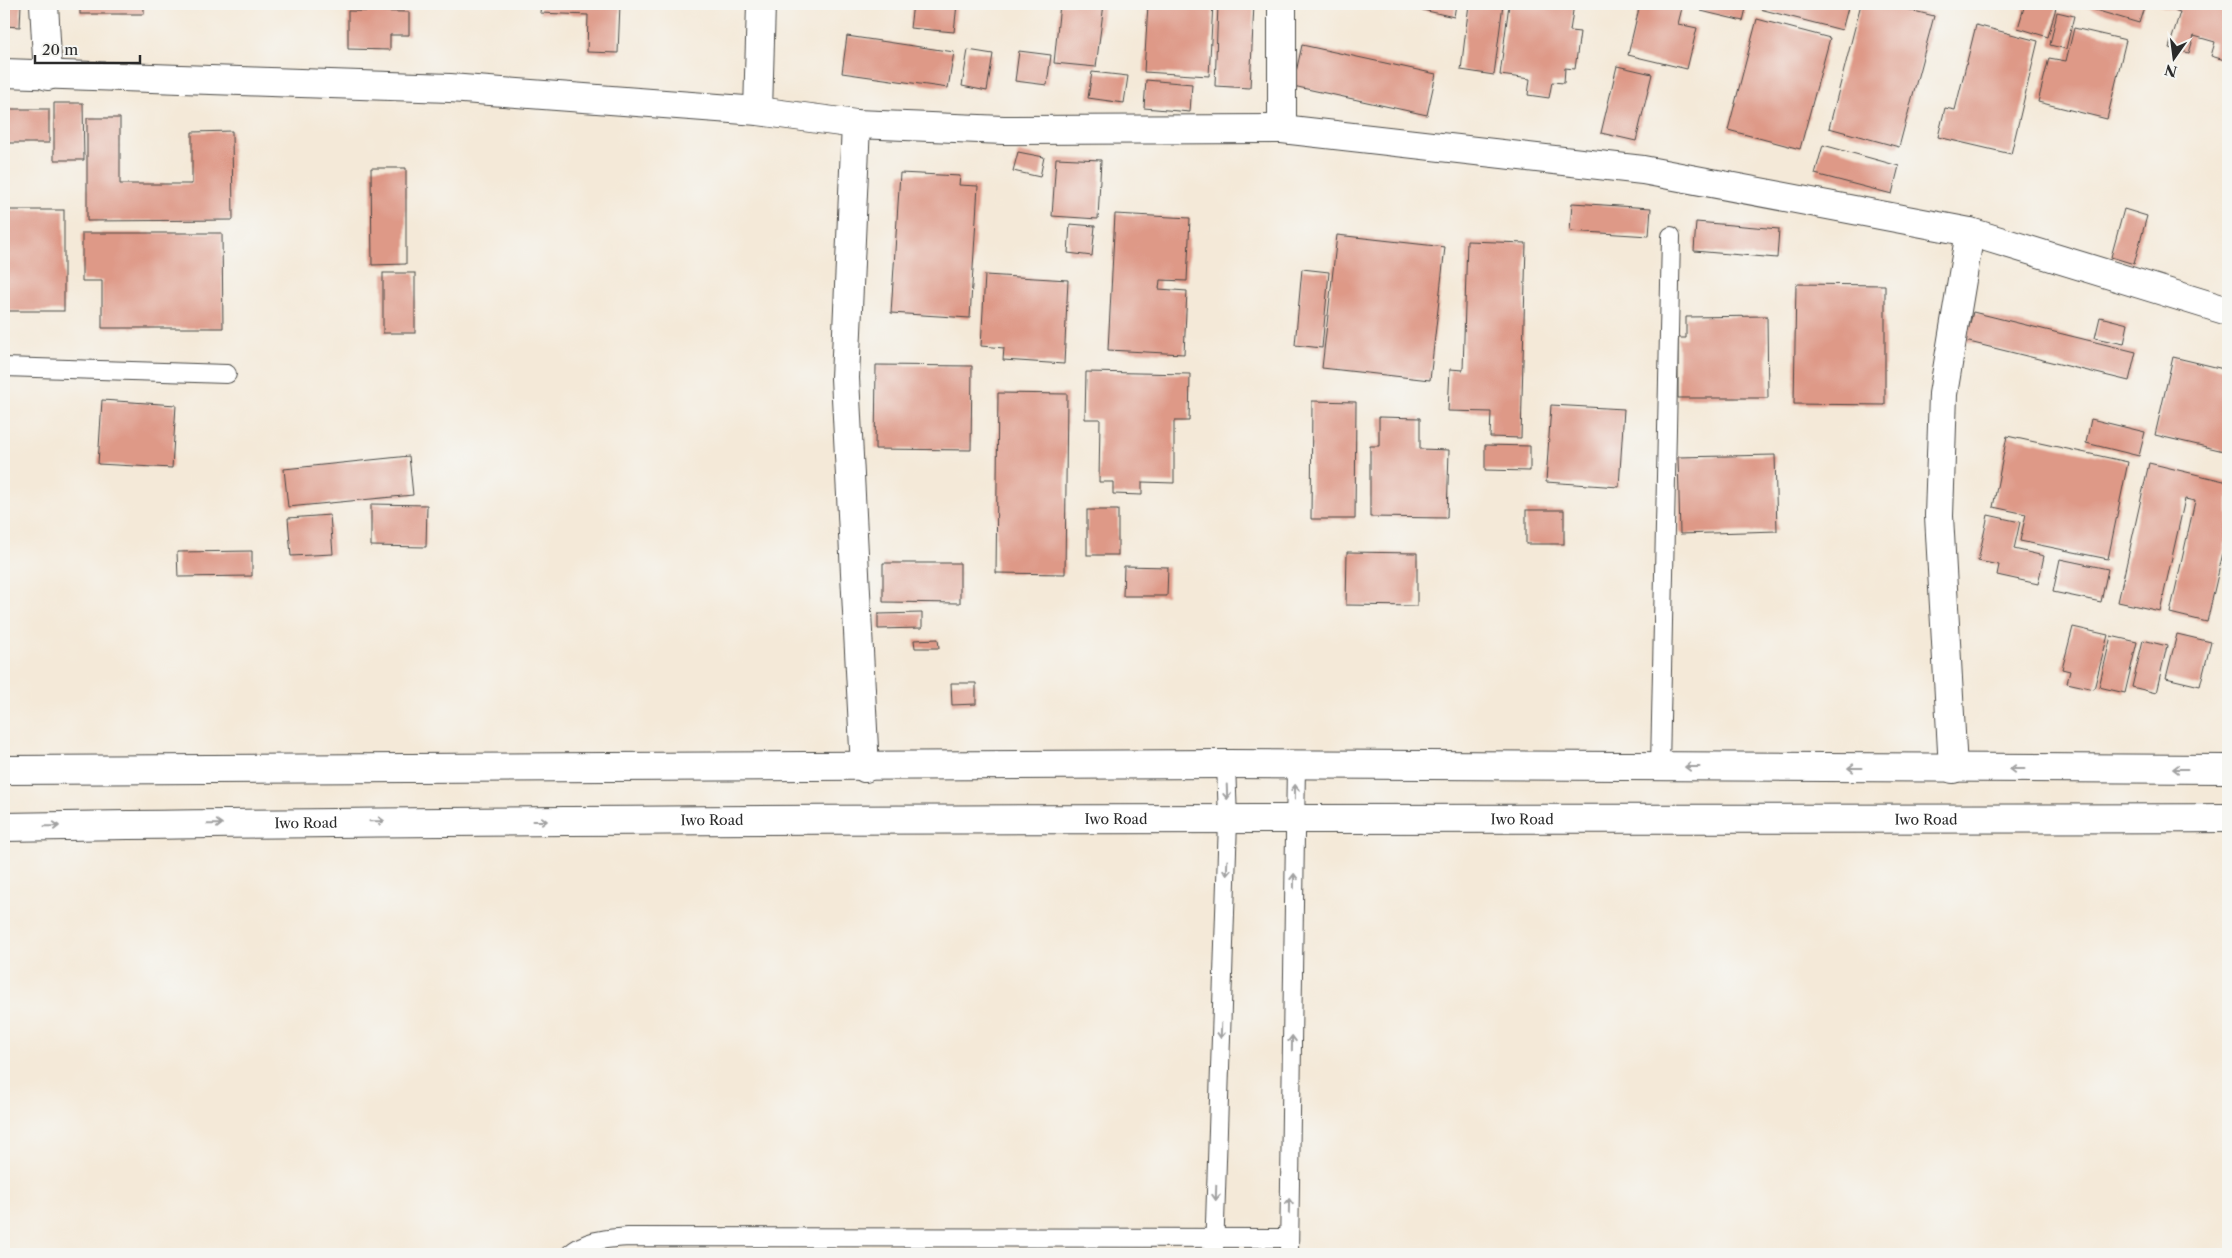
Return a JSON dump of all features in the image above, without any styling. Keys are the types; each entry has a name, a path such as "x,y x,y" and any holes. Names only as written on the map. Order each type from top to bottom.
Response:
{"main road":[{"path":"44,4 48,76"},
{"path":"758,111 761,4"},
{"path":"1282,4 1282,129"},
{"path":"4,73 48,76 450,88 758,111 856,124 1004,130 1282,129 1642,170 1970,232 2228,312"},
{"path":"856,124 845,378 865,768"},
{"path":"1953,769 1939,516 1943,394 1970,232"},
{"path":"4,770 865,768 1226,764 2228,769"},
{"name":"Iwo Road","path":"4,827 378,821 1295,819 1957,821 2228,818"}],"lane":[{"path":"1660,767 1671,236"},
{"path":"4,367 226,374"},
{"path":"1214,1246 1228,820 1226,764"},
{"path":"570,1254 585,1244 599,1239 628,1237 1289,1246 1296,764"}],"building":[{"path":"4,4 21,4 20,27 4,26"},
{"path":"80,4 144,4 144,14 80,14"},
{"path":"541,4 620,4 618,53 587,52 588,15 540,13"},
{"path":"913,4 957,4 954,32 910,28"},
{"path":"1060,4 1104,4 1096,67 1054,63"},
{"path":"1148,4 1213,4 1209,76 1144,72"},
{"path":"1218,4 1254,4 1250,88 1215,86"},
{"path":"1396,4 1456,4 1454,17"},
{"path":"1469,4 1503,4 1494,75 1461,70"},
{"path":"1509,4 1574,4 1570,31 1580,32 1575,69 1565,68 1564,83 1552,82 1549,98 1528,95 1530,79 1500,75"},
{"path":"1640,4 1683,4 1678,24 1697,28 1687,69 1628,55"},
{"path":"1702,4 1747,4 1743,21 1701,11"},
{"path":"1761,4 1849,4 1842,30 1760,9"},
{"path":"1861,4 1886,4 1934,16 1899,147 1829,128"},
{"path":"2025,4 2057,4 2048,37 2018,28"},
{"path":"2075,4 2145,4 2139,23"},
{"path":"2156,4 2228,4 2228,61 2211,56 2215,42 2194,36 2189,53 2169,48 2180,12"},
{"path":"348,11 409,12 409,35 390,35 390,50 348,49"},
{"path":"2057,12 2074,16 2066,49 2050,45"},
{"path":"1757,19 1830,38 1800,149 1728,130"},
{"path":"1976,25 2038,41 2011,154 1938,137 1945,108 1955,110"},
{"path":"2074,28 2126,40 2107,119 2038,102 2049,58 2066,61"},
{"path":"847,36 954,52 948,88 842,73"},
{"path":"1302,45 1436,74 1427,115 1293,86"},
{"path":"968,50 993,54 987,91 962,86"},
{"path":"1019,51 1051,55 1047,85 1015,81"},
{"path":"1617,66 1652,74 1636,141 1601,133"},
{"path":"1092,72 1128,76 1124,103 1088,98"},
{"path":"1146,80 1192,84 1190,112 1144,108"},
{"path":"54,103 83,103 84,160 54,160"},
{"path":"4,109 49,109 49,143 4,143"},
{"path":"87,118 120,118 120,184 192,184 192,132 232,131 233,220 87,221"},
{"path":"1823,145 1899,166 1892,194 1815,174"},
{"path":"1018,152 1044,157 1040,177 1013,171"},
{"path":"1056,158 1101,160 1098,219 1052,216"},
{"path":"371,168 406,168 406,264 372,265"},
{"path":"900,173 960,176 959,185 978,186 970,318 891,313"},
{"path":"1572,203 1651,208 1649,236 1570,231"},
{"path":"2124,209 2147,216 2134,264 2111,257"},
{"path":"4,210 64,210 64,311 4,311"},
{"path":"1115,214 1190,218 1187,281 1160,280 1159,289 1187,291 1184,354 1108,350"},
{"path":"1696,222 1779,229 1777,258 1694,251"},
{"path":"1070,224 1095,226 1092,256 1068,253"},
{"path":"82,233 222,233 223,328 102,328 102,281 82,281"},
{"path":"1337,235 1445,247 1430,380 1322,368"},
{"path":"1467,241 1526,243 1521,438 1490,437 1491,412 1448,411 1450,369 1463,370"},
{"path":"1302,269 1329,272 1322,348 1295,345"},
{"path":"383,273 415,273 415,333 383,333"},
{"path":"985,275 1068,280 1064,364 1003,360 1004,348 981,346"},
{"path":"1796,284 1885,285 1885,405 1794,404"},
{"path":"1973,312 2136,352 2129,381 1965,341"},
{"path":"1767,316 1768,398 1678,398 1678,338 1686,338 1686,317"},
{"path":"2100,317 2128,324 2124,344 2095,338"},
{"path":"2173,357 2228,370 2228,452 2155,435"},
{"path":"876,365 972,366 971,450 875,449"},
{"path":"1086,372 1190,374 1189,421 1174,421 1174,483 1142,482 1142,495 1113,494 1113,482 1099,482 1100,419 1085,419"},
{"path":"998,393 1067,394 1065,574 996,573"},
{"path":"102,400 176,405 172,468 98,464"},
{"path":"1312,401 1356,402 1355,519 1311,519"},
{"path":"1551,405 1624,409 1619,487 1546,482"},
{"path":"1379,417 1420,418 1420,449 1449,450 1447,518 1370,517 1370,446 1379,446"},
{"path":"2091,419 2145,432 2139,456 2086,443"},
{"path":"2007,436 2128,462 2108,559 2020,541 2026,514 1993,507"},
{"path":"1485,445 1530,446 1530,471 1485,470"},
{"path":"1775,455 1777,531 1680,534 1678,457"},
{"path":"409,456 413,495 288,507 284,469"},
{"path":"2149,463 2228,482 2228,531 2207,622 2170,613 2195,501 2185,499 2160,611 2118,602"},
{"path":"371,504 427,505 426,547 371,546"},
{"path":"1087,510 1118,510 1118,555 1087,555"},
{"path":"1526,510 1564,510 1564,544 1526,544"},
{"path":"330,515 333,554 291,556 288,518"},
{"path":"1988,515 2020,522 2014,549 2044,556 2038,584 1997,575 1999,565 1978,561"},
{"path":"252,551 252,576 178,577 177,552"},
{"path":"1347,552 1417,553 1417,606 1346,605"},
{"path":"2060,559 2108,569 2101,602 2053,592"},
{"path":"883,563 960,563 960,603 883,602"},
{"path":"1124,566 1168,567 1167,596 1123,596"},
{"path":"922,613 922,628 878,629 878,614"},
{"path":"2073,627 2108,635 2094,689 2067,683 2070,671 2062,669"},
{"path":"2177,634 2211,642 2200,686 2166,678"},
{"path":"2111,636 2137,642 2125,693 2099,687"},
{"path":"938,639 939,648 915,648 914,640"},
{"path":"2143,640 2167,646 2156,693 2132,687"},
{"path":"951,683 976,683 976,704 952,705"}]}
